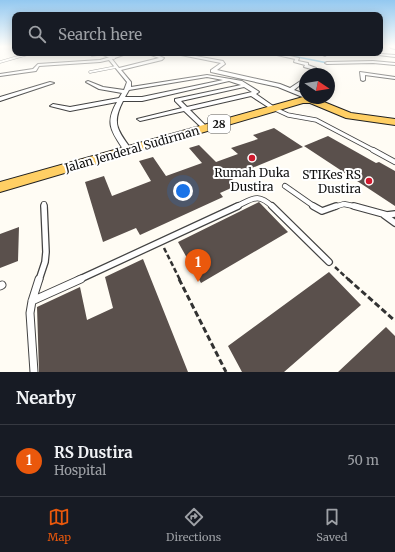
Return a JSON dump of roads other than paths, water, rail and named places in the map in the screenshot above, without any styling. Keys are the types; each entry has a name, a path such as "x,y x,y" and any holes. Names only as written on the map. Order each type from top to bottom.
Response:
{"main road":[{"name":"Jalan Jenderal Sudirman","path":"0,187 299,101"},
{"path":"322,104 343,114 367,119 395,122"}],"street":[{"path":"0,75 34,70 38,65 55,64"},
{"path":"115,64 129,82 114,113 112,123 114,131 128,150"},
{"path":"117,68 133,64"},
{"path":"221,64 213,70 214,72 251,78 299,94"},
{"path":"307,64 306,66 314,68"},
{"path":"0,70 17,68"},
{"path":"363,80 362,74 395,78"},
{"path":"88,82 94,86 111,91 126,90 206,76 231,80 246,85 256,91 252,94 140,119"},
{"path":"54,106 70,109 120,100 140,99 231,80"},
{"path":"176,81 195,96"},
{"path":"0,99 52,83"},
{"path":"291,90 299,84"},
{"path":"205,128 177,100 246,85"},
{"path":"252,94 273,108"}],"lane":[{"path":"90,72 117,68"},
{"path":"273,108 288,115 316,120 395,162"},
{"path":"285,186 318,210 330,210 338,204 344,204 382,214 395,214"},
{"path":"32,301 241,205 260,198 264,199 329,262"},
{"path":"34,372 30,313 32,301 45,262 44,204"},
{"path":"382,214 395,223"}],"place":[{"name":"Rumah Duka Dustira","path":"252,158"},
{"name":"STIKes RS Dustira","path":"369,181"},
{"name":"RS Dustira","path":"198,282"}]}
